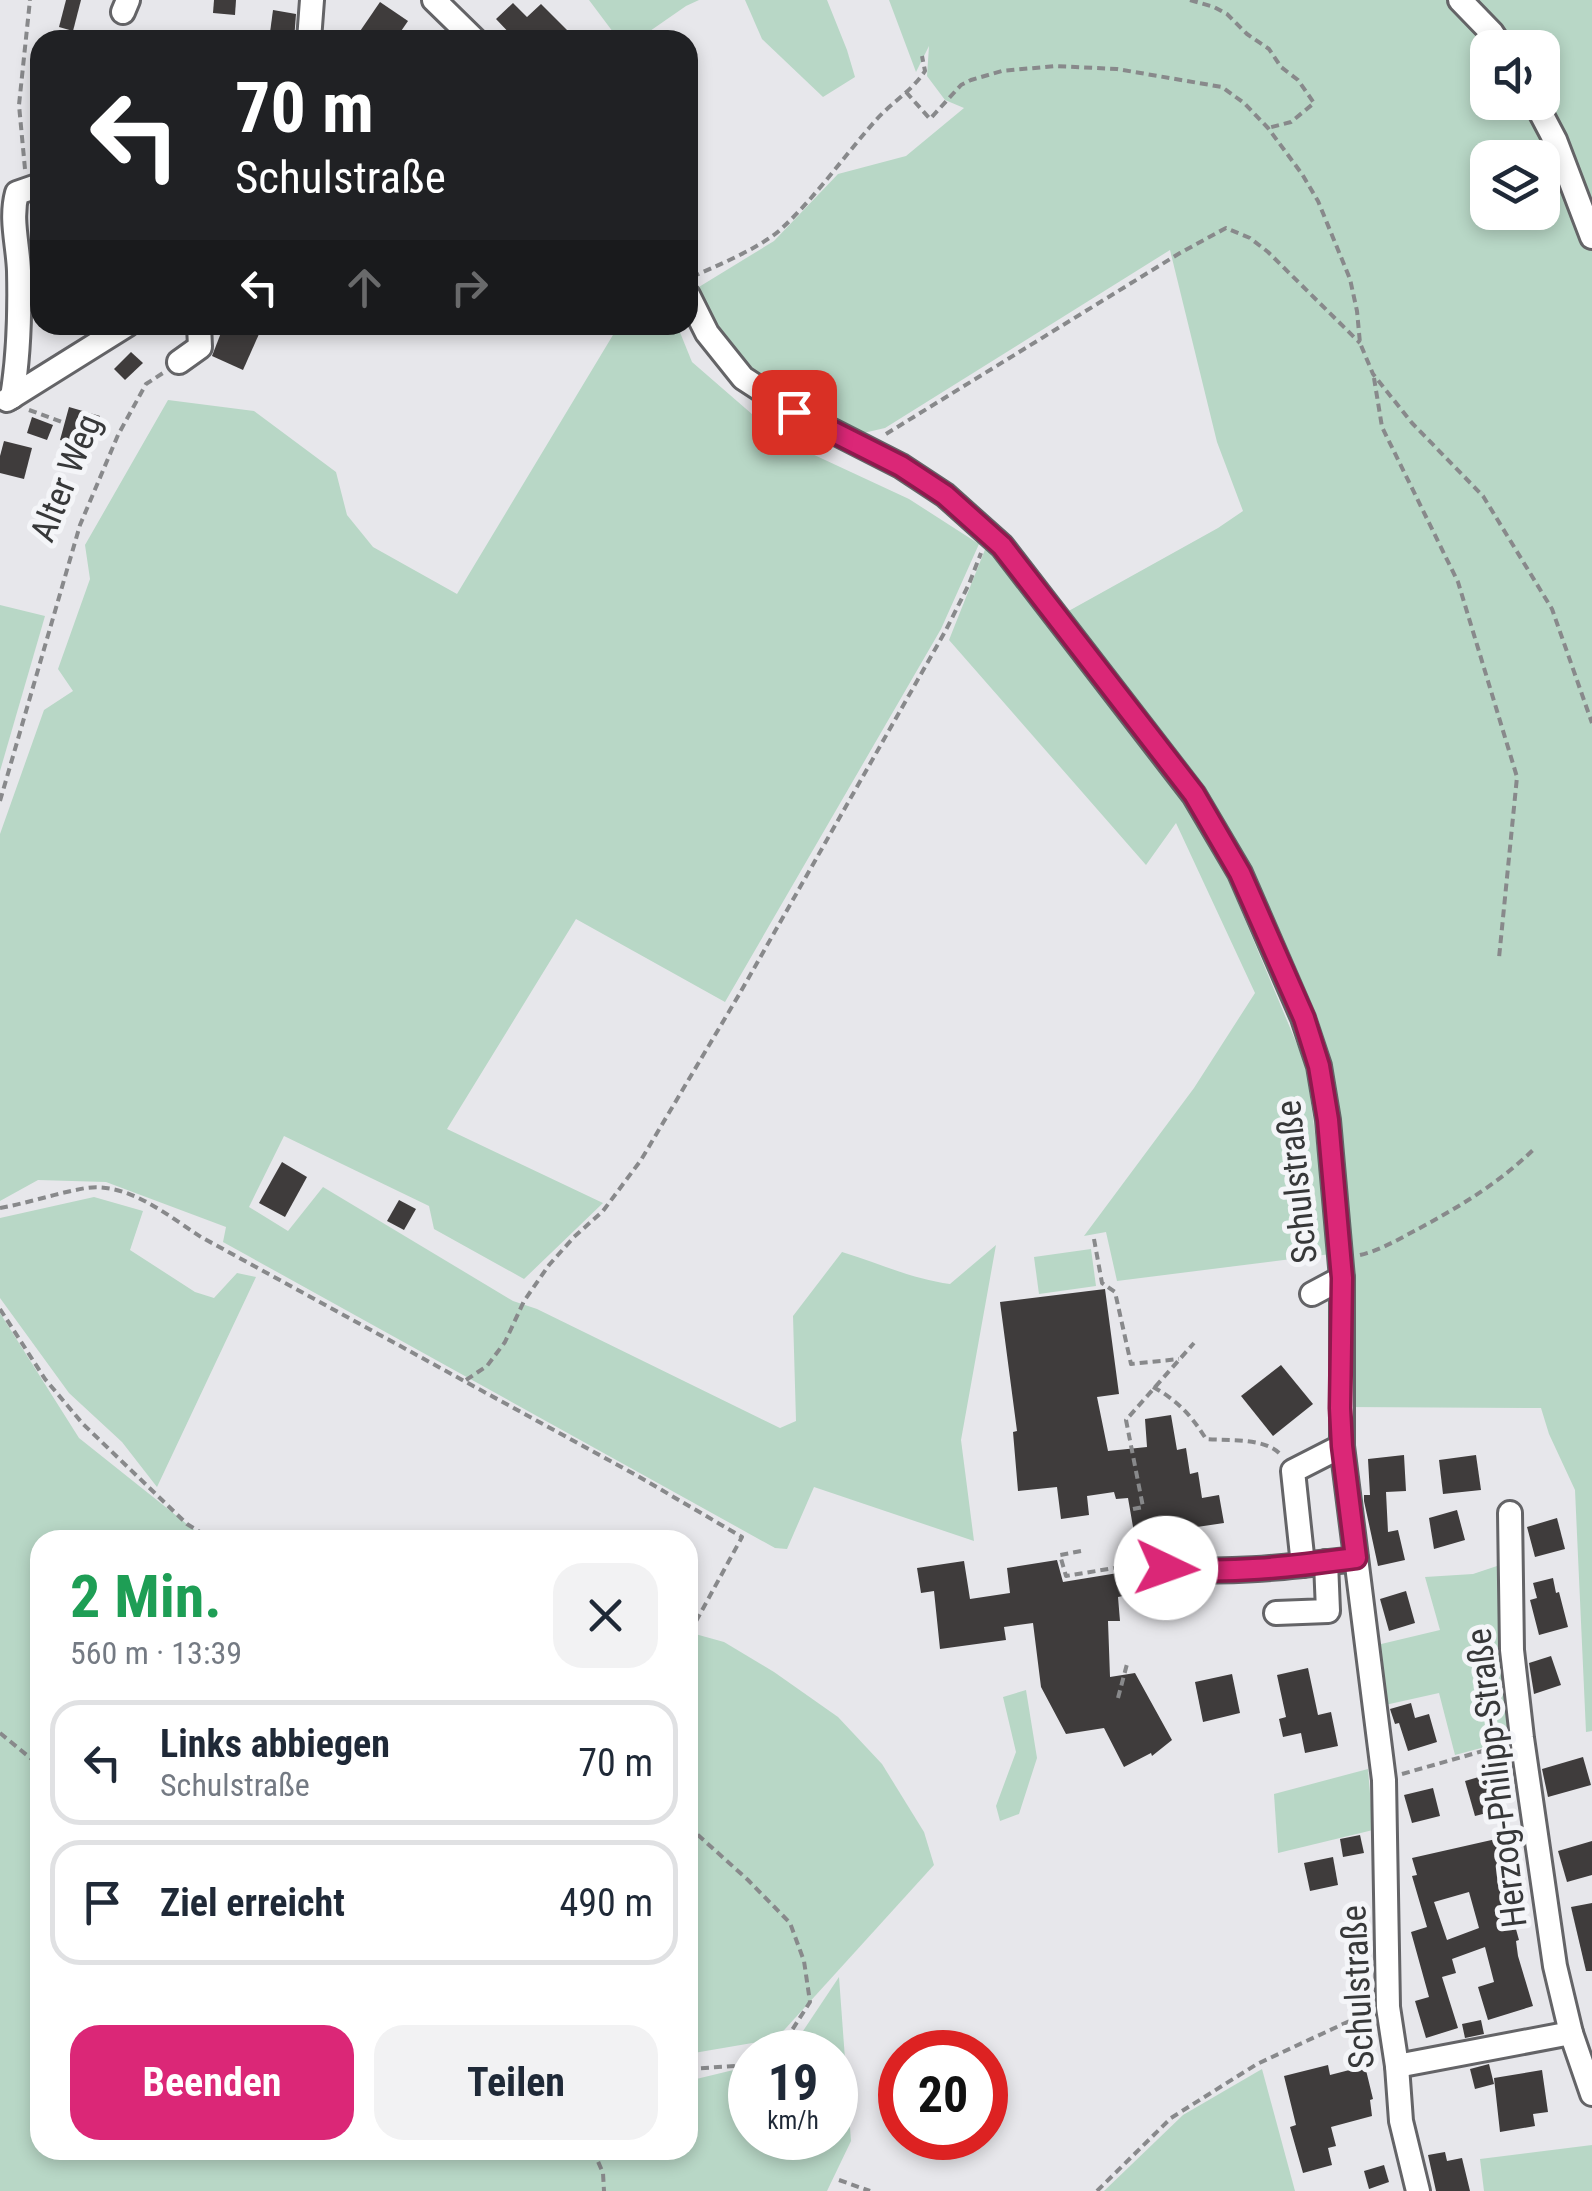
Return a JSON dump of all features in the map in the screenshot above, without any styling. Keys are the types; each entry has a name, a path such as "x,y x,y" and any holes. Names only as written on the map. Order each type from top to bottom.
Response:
{"street":[{"path":"310,30 312,0"},
{"path":"434,0 465,30"},
{"path":"1460,0 1490,30"},
{"path":"1544,120 1592,238"},
{"path":"6,401 19,353 19,266 13,210 18,193 30,188"},
{"name":"Schulstraße","path":"698,316 706,332 744,378 794,412 901,466 945,495 1002,546 1194,794 1240,873 1304,1018 1319,1066 1328,1120 1341,1269 1342,1446 1384,1780 1388,2008 1401,2120 1418,2191"},
{"path":"6,401 110,335"},
{"path":"180,362 200,347 199,335"},
{"path":"1312,1294 1341,1269"},
{"path":"1276,1614 1328,1610 1293,1471 1342,1446"},
{"name":"Herzog-Philipp-Straße","path":"1510,1513 1512,1650 1522,1738 1555,1966 1592,2094"},
{"path":"1166,1568 1200,1571 1356,1558"},
{"path":"1397,2066 1572,2034"}],"path":[{"path":"30,0 19,105 30,169"},
{"path":"1190,0 1228,14 1247,34 1269,48 1314,103 1291,122 1268,128"},
{"path":"698,274 778,232 879,116 925,72 922,56"},
{"path":"906,92 930,118 961,86 1002,71 1055,66 1118,69 1222,88 1244,103 1268,128 1302,174 1318,201 1350,279 1360,343 1373,374 1382,427 1458,582 1517,777 1499,958"},
{"path":"864,447 1180,252 1226,228 1250,238 1268,252 1360,343"},
{"name":"Alter Weg","path":"0,800 80,525 98,478 146,384 180,362"},
{"path":"1373,374 1412,423 1483,496 1552,609 1592,723"},
{"path":"6,401 62,422"},
{"path":"466,1380 486,1366 505,1342 524,1301 549,1265 604,1211 641,1160 946,630 991,537"},
{"path":"1341,1269 1462,1206 1536,1147"},
{"path":"0,1208 89,1188 116,1190 150,1204 201,1237 636,1474 742,1537 698,1618"},
{"path":"1094,1240 1102,1284 1115,1292 1131,1364 1179,1359"},
{"path":"0,1309 45,1380 83,1424 197,1530"},
{"path":"1132,1509 1142,1507 1126,1420 1194,1343"},
{"path":"1153,1387 1173,1398 1196,1421 1206,1440 1254,1442 1276,1449 1293,1471"},
{"path":"1080,1552 1060,1555 1066,1576 1138,1564"},
{"path":"1118,1698 1127,1664"},
{"path":"0,1733 30,1758"},
{"path":"1384,1780 1522,1738"},
{"path":"698,1835 790,1923 804,1961 810,2002 792,2030"},
{"path":"1097,2191 1171,2118 1212,2091 1256,2064 1372,2010 1388,2008"},
{"path":"698,2069 728,2067"},
{"path":"597,2160 604,2191"},
{"path":"839,2180 870,2191"}],"green space":[{"path":"589,0 699,0 651,30 612,30"},
{"path":"745,0 827,0 855,77 823,97 762,39"},
{"path":"889,0 1592,0 1592,1731 1586,1732 1575,1490 1541,1408 1347,1407 1338,1141 1242,867 1065,613 1243,511 1217,442 1170,250 885,428 859,434 799,405 754,374 717,330 698,297 698,288 774,241 838,174 906,156 964,108 945,100 927,76 929,46 916,72"},
{"path":"613,335 681,335 692,362 782,440 909,499 979,544 941,629 725,1002 576,919 447,1129 603,1203 524,1279 434,1229 429,1206 284,1136 249,1207 288,1231 323,1187 513,1301 537,1309 780,1428 796,1421 793,1316 842,1252 909,1275 950,1284 996,1245 961,1440 974,1541 814,1487 787,1549 775,1548 223,1242 226,1227 106,1182 38,1180 0,1201 0,834 44,710 73,691 58,669 90,579 85,545 168,400 254,411 336,472 347,515 373,547 457,594"},
{"path":"986,547 1188,803 1220,860 1306,1066 1331,1254 1117,1281 1106,1232 1084,1236 1194,1088 1255,993 1176,823 1146,865 949,640"},
{"path":"0,605 45,616 0,771"},
{"path":"94,1197 143,1211 130,1250 195,1292 214,1298 237,1273 256,1277 157,1487 122,1442 69,1393 0,1298 0,1218"},
{"path":"1091,1249 1096,1286 1039,1294 1034,1257"},
{"path":"0,1313 79,1438 194,1530 30,1530 30,2160 698,2160 698,2079 728,2071 728,2160 842,2160 827,2191 0,2191"},
{"path":"1500,1565 1501,1674 1511,1740 1455,1755 1439,1693 1385,1705 1377,1645 1440,1630 1425,1577 1473,1574"},
{"path":"698,1635 724,1642 838,1717 882,1764 924,1832 934,1865 784,2030 728,2030 728,2047 698,2052"},
{"path":"1026,1690 1037,1758 1019,1814 1000,1821 996,1806 1016,1752 1003,1697"},
{"path":"1368,1769 1373,1830 1278,1853 1274,1794"},
{"path":"839,1977 843,2030 804,2030"},
{"path":"1262,2069 1295,2191 1104,2191 1183,2115"},
{"path":"1592,2145 1592,2191 1484,2191 1480,2159"}],"building":[{"path":"66,0 81,0 73,30 59,27"},
{"path":"214,0 236,0 235,15 213,13"},
{"path":"380,2 408,21 402,30 361,30"},
{"path":"513,3 527,17 541,4 567,30 506,30 496,19"},
{"path":"273,10 296,14 295,30 270,30"},
{"path":"220,335 259,335 243,370 212,356"},
{"path":"131,352 143,363 125,380 114,369"},
{"path":"69,407 100,416 91,449 60,440"},
{"path":"32,417 53,425 47,440 27,433"},
{"path":"4,441 32,448 24,479 0,473"},
{"path":"282,1162 307,1177 285,1217 259,1203"},
{"path":"399,1200 416,1209 404,1230 387,1221"},
{"path":"1105,1289 1119,1394 1097,1397 1108,1451 1147,1447 1145,1419 1171,1415 1177,1450 1186,1448 1190,1474 1198,1472 1202,1498 1219,1495 1224,1523 1197,1527 1201,1549 1161,1554 1159,1540 1136,1544 1128,1498 1116,1499 1114,1492 1087,1496 1089,1515 1061,1519 1057,1487 1018,1491 1013,1432 1017,1431 1000,1302"},
{"path":"1281,1365 1313,1404 1273,1436 1241,1396"},
{"path":"1404,1455 1406,1491 1386,1492 1388,1532 1398,1530 1405,1560 1378,1566 1364,1501 1364,1495 1370,1495 1368,1459"},
{"path":"1476,1455 1481,1490 1443,1494 1439,1460"},
{"path":"1457,1510 1465,1540 1434,1549 1429,1518"},
{"path":"1557,1518 1565,1549 1535,1557 1527,1527"},
{"path":"1057,1560 1063,1582 1130,1571 1133,1594 1118,1597 1120,1621 1108,1621 1110,1677 1135,1673 1172,1740 1152,1756 1151,1753 1124,1767 1104,1728 1066,1734 1041,1687 1033,1623 1004,1627 1006,1640 940,1649 934,1591 921,1593 917,1568 964,1561 970,1599 1010,1593 1007,1568"},
{"path":"1553,1578 1568,1627 1539,1635 1530,1600 1537,1598 1533,1583"},
{"path":"1406,1591 1415,1623 1389,1631 1380,1599"},
{"path":"1551,1656 1561,1685 1534,1694 1529,1663"},
{"path":"1308,1668 1318,1715 1331,1712 1338,1746 1305,1753 1301,1733 1283,1737 1279,1719 1286,1717 1277,1675"},
{"path":"1232,1674 1240,1713 1203,1722 1195,1682"},
{"path":"1411,1703 1415,1718 1429,1714 1437,1742 1408,1751 1390,1709"},
{"path":"1583,1757 1591,1785 1548,1797 1542,1769"},
{"path":"1496,1772 1506,1808 1475,1816 1465,1781"},
{"path":"1433,1788 1440,1816 1412,1823 1404,1795"},
{"path":"1360,1835 1364,1853 1343,1857 1340,1839"},
{"path":"1496,1839 1519,1940 1518,1956 1533,2006 1488,2020 1478,1987 1494,1982 1485,1947 1452,1959 1456,1973 1442,1977 1458,2028 1426,2038 1415,2001 1429,1997 1411,1932 1427,1927 1412,1876 1417,1875 1412,1858","holes":["1469,1892 1479,1928 1447,1940 1434,1902"]},
{"path":"1592,1841 1592,1875 1567,1882 1558,1851"},
{"path":"1333,1857 1338,1885 1310,1891 1304,1863"},
{"path":"1592,1903 1592,1971 1586,1971 1571,1907"},
{"path":"1481,2020 1484,2034 1465,2038 1462,2024"},
{"path":"1489,2064 1494,2084 1475,2089 1470,2069"},
{"path":"1328,2065 1330,2075 1365,2066 1373,2099 1372,2116 1331,2127 1336,2146 1328,2148 1332,2165 1303,2173 1290,2127 1296,2125 1284,2076"},
{"path":"1542,2070 1548,2112 1533,2114 1535,2126 1500,2132 1494,2078"},
{"path":"1445,2152 1447,2161 1462,2158 1470,2191 1436,2191 1428,2155"},
{"path":"1384,2165 1389,2182 1369,2189 1364,2171"}],"route":[{"path":"794,412 901,466 945,495 1002,546 1194,794 1240,873 1304,1018 1319,1066 1328,1120 1338,1222 1342,1446 1356,1558 1200,1571 1166,1568"}]}
